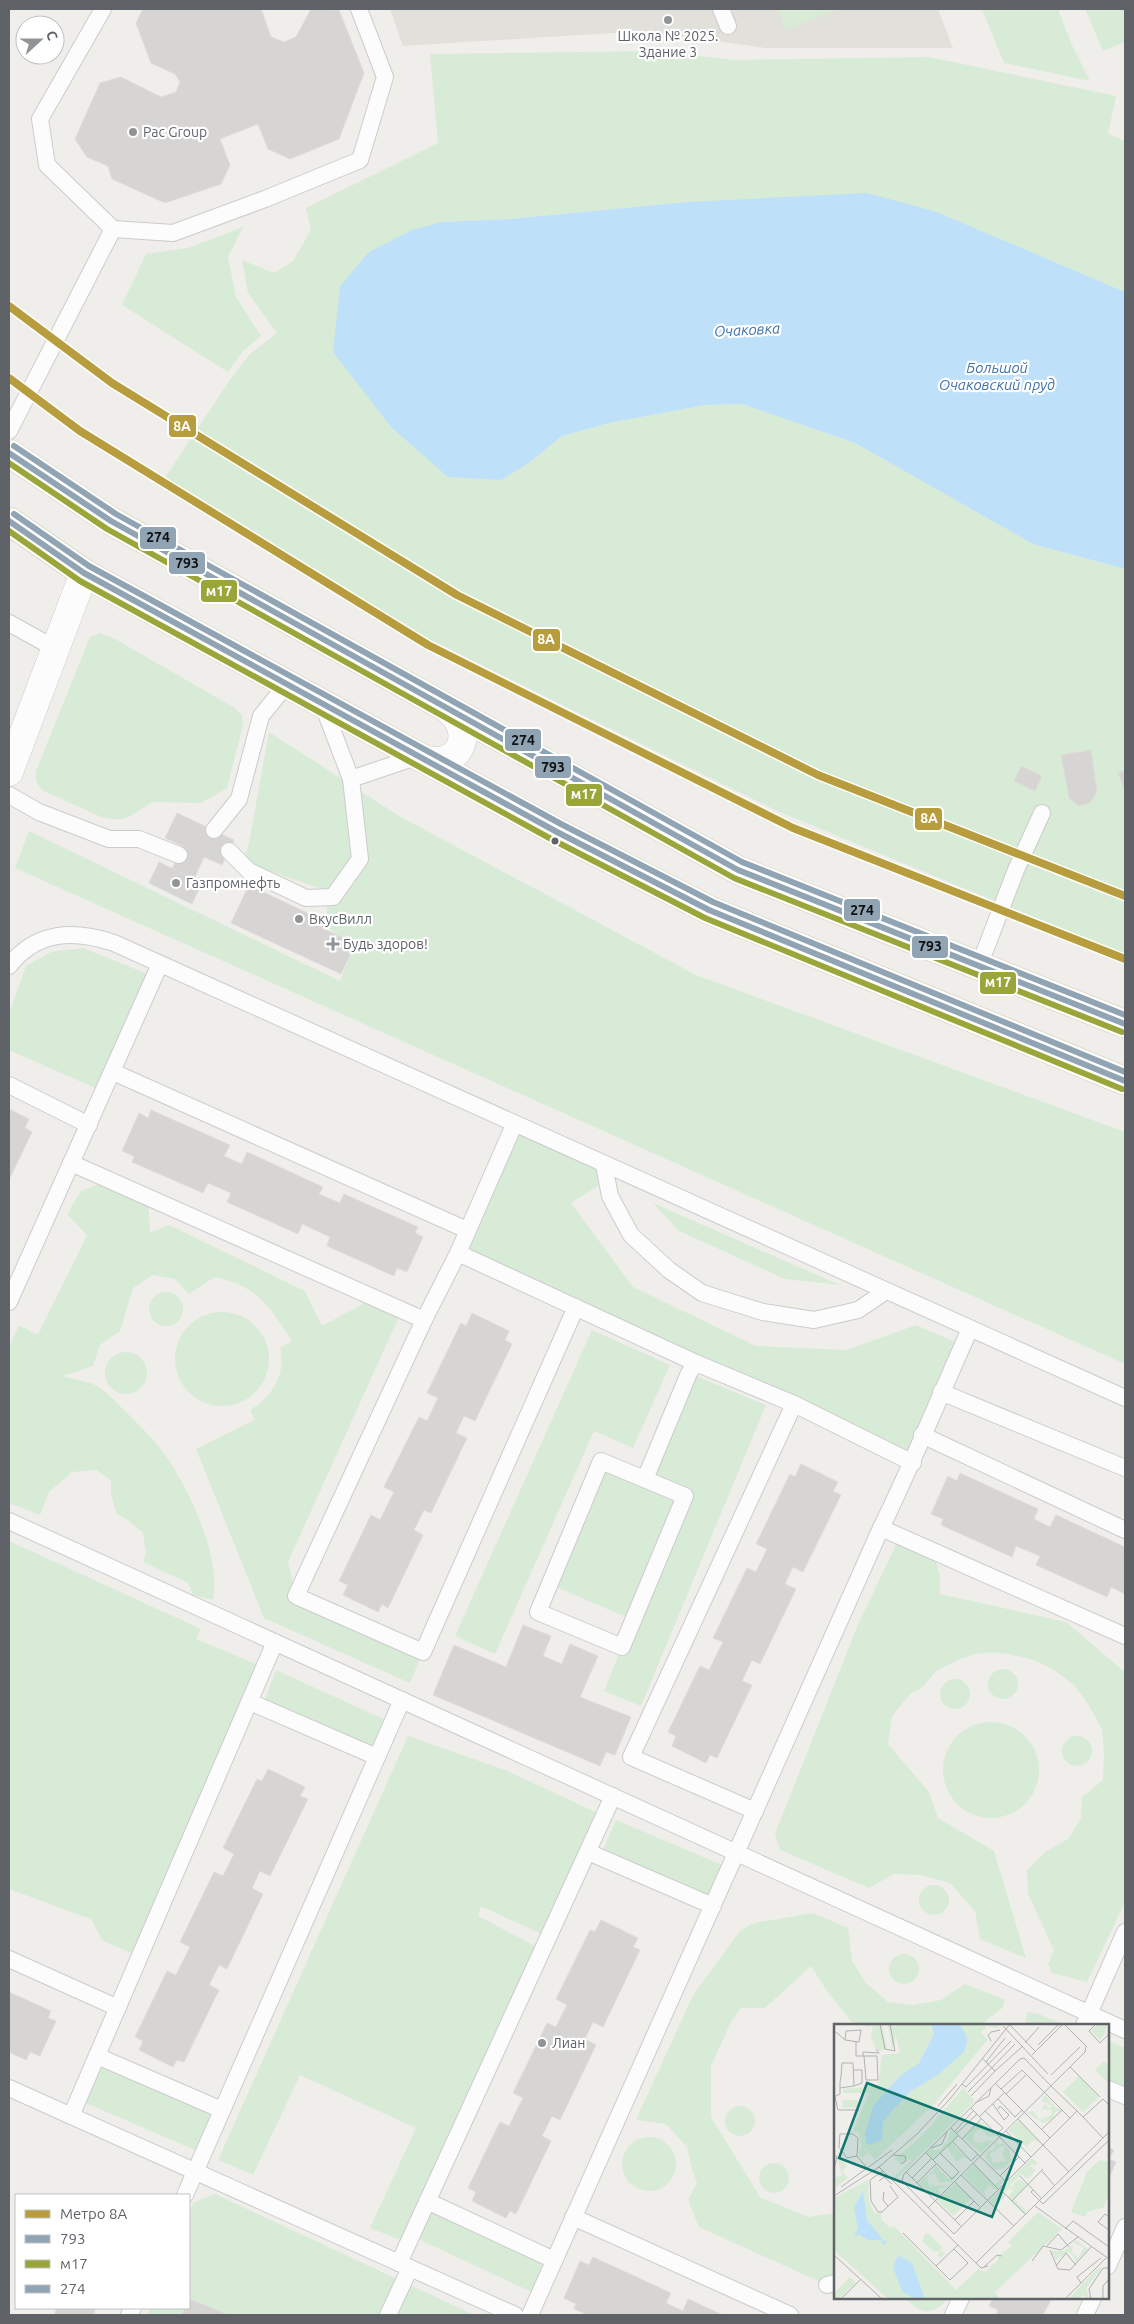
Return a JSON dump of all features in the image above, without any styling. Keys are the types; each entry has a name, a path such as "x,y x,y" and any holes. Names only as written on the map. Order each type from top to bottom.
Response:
{"main road":[{"path":"9,453 111,521 738,870 1125,1024"},
{"path":"9,520 84,573 557,832 709,910 1125,1082"}],"street":[{"path":"9,772 84,573"},
{"path":"421,758 433,762 444,761 453,756 460,748 463,737 462,727 457,717 449,710"}],"lane":[{"path":"103,9 40,119 47,165 113,229 172,232 265,199 360,160 386,77 359,9"},
{"path":"721,9 728,26"},
{"path":"9,431 113,229"},
{"path":"9,623 56,649"},
{"path":"214,830 240,799 261,716 288,684"},
{"path":"230,851 249,871 306,898 333,897 360,859 351,779 322,703"},
{"path":"351,779 421,758"},
{"path":"9,795 39,812 110,839 139,838 179,855"},
{"path":"979,966 1016,870 1042,813"},
{"path":"9,966 30,947 50,938 68,934 90,935 114,943 514,1125 1125,1398"},
{"path":"9,1302 160,964"},
{"path":"113,1072 467,1230"},
{"path":"9,1085 88,1125"},
{"path":"514,1125 458,1253 424,1320 296,1596 423,1652 576,1307"},
{"path":"71,1163 424,1320"},
{"path":"604,1165 610,1196 631,1235 669,1270 702,1293 763,1312 814,1320 858,1310 886,1291"},
{"path":"458,1253 696,1363 794,1404 912,1463"},
{"path":"530,2315 881,1528 912,1463 922,1435 970,1329"},
{"path":"645,1479 689,1373 696,1363"},
{"path":"941,1392 1125,1468"},
{"path":"755,1811 631,1757 794,1404"},
{"path":"922,1435 1125,1530"},
{"path":"601,1461 645,1479 686,1496 622,1647 538,1612 601,1461"},
{"path":"9,1521 737,1852 1087,2019 1104,2024"},
{"path":"881,1528 1125,1636"},
{"path":"71,2116 276,1642"},
{"path":"185,2194 402,1700"},
{"path":"250,1702 377,1757"},
{"path":"388,2315 427,2202 613,1796"},
{"path":"588,1852 713,1906"},
{"path":"1087,2019 1118,1969 1125,1932"},
{"path":"9,1960 118,2008"},
{"path":"1109,2025 1125,2030"},
{"path":"97,2056 222,2110"},
{"path":"9,2088 515,2315"},
{"path":"1109,2089 1125,2096"},
{"path":"427,2202 554,2260"},
{"path":"573,2217 790,2315"},
{"path":"1109,2264 1125,2227"},
{"path":"953,2315 961,2299"},
{"path":"1085,2315 1093,2299"}],"shaded area":[{"name":"Школа № 2025. Здание 3","path":"390,9 938,9 953,48 765,48 645,31 403,46"}],"green space":[{"path":"778,9 839,9 786,30"},
{"path":"982,9 1058,9 1072,45 1090,81 1004,63"},
{"path":"1085,9 1125,9 1125,42 1103,51"},
{"path":"654,51 735,60 929,57 1116,96 1108,134 1125,141 1125,292 937,212 687,202 510,219 442,222 530,462 562,436 609,423 705,405 742,404 855,443 1033,544 1125,569 1125,955 775,810 368,609 161,484 231,378 250,354 277,333 248,293 242,260 274,273 293,261 311,230 306,208 438,143 430,54"},
{"path":"243,227 228,257 236,297 261,336 243,351 228,372 122,305 146,254 188,248"},
{"path":"100,633 115,639 233,707 242,715 243,725 227,788 201,803 152,802 123,819 101,817 42,790 36,781 36,771 90,637"},
{"path":"269,732 399,816 696,975 1125,1132 1125,1364 15,868 29,831 340,981 354,946 326,926 328,891 243,862 249,843"},
{"path":"83,948 155,977 104,1092 9,1050 9,1014 26,966 51,952"},
{"path":"514,1125 604,1165 607,1180 571,1203 633,1287 756,1346 847,1350 916,1325 962,1345 913,1463 458,1253"},
{"path":"109,1180 148,1197 150,1233 169,1225 305,1291 322,1326 374,1298 402,1310 288,1562 296,1596 423,1652 410,1683 264,1618 196,1449 255,1420 250,1410 265,1399 276,1384 282,1358 280,1348 292,1341 261,1299 242,1286 214,1277 189,1294 175,1279 153,1275 133,1288 120,1331 100,1345 93,1366 63,1376 91,1383 102,1389 146,1432 165,1455 184,1486 208,1544 214,1583 213,1600 193,1595 188,1583 143,1562 146,1552 143,1533 128,1520 117,1514 111,1495 111,1481 97,1470 72,1472 49,1492 40,1515 9,1503 9,1347 19,1325 38,1335 87,1235 67,1214 81,1191"},
{"path":"653,1203 840,1285 785,1279 679,1231"},
{"path":"166,1292 178,1297 183,1309 178,1321 166,1326 154,1321 149,1309 154,1297"},
{"path":"222,1312 240,1316 255,1326 265,1341 269,1359 265,1377 255,1392 240,1402 222,1406 204,1402 189,1392 179,1377 175,1359 179,1341 189,1326 204,1316"},
{"path":"592,1330 670,1365 633,1448 594,1431 495,1654 455,1636"},
{"path":"126,1352 141,1358 147,1373 141,1388 126,1394 111,1388 105,1373 111,1358"},
{"path":"689,1373 766,1405 641,1706 604,1691 633,1620 549,1584 601,1461 645,1479"},
{"path":"900,1536 933,1551 940,1576 940,1594 1066,1622 1125,1672 1125,1902 1087,1982 1052,1973 1048,1964 1054,1950 1028,1894 1027,1870 1045,1852 1068,1839 1081,1818 1082,1797 1103,1780 1104,1753 1102,1729 1088,1704 1074,1685 1054,1670 1034,1660 992,1652 975,1654 960,1659 936,1671 921,1689 911,1693 892,1716 888,1744 929,1792 938,1818 994,1851 1026,1958 980,1939 975,1911 950,1883 920,1875 894,1874 869,1888 780,1850 775,1834 857,1627"},
{"path":"9,1541 201,1629 196,1639 265,1668 140,1957 102,1940 91,1919 9,1889"},
{"path":"1003,1669 1009,1670 1017,1678 1017,1690 1009,1698 1003,1699 997,1698 989,1690 988,1684 989,1678 997,1670"},
{"path":"276,1670 392,1723 377,1757 262,1708"},
{"path":"955,1679 961,1680 969,1688 969,1700 961,1708 955,1709 949,1708 941,1700 940,1694 941,1688 949,1680"},
{"path":"991,1722 1009,1726 1025,1736 1035,1752 1039,1770 1035,1788 1025,1804 1009,1814 991,1818 973,1814 957,1804 947,1788 943,1770 947,1752 957,1736 973,1726"},
{"path":"408,1736 505,1770 604,1816 548,1937 481,1906 478,1916 543,1950 427,2201 554,2260 538,2295 412,2236 408,2243 370,2228 416,2128 300,2075 253,2175 218,2160"},
{"path":"1077,1736 1083,1737 1091,1745 1091,1757 1083,1765 1077,1766 1071,1765 1063,1757 1062,1751 1063,1745 1071,1737"},
{"path":"616,1820 729,1868 713,1906 600,1857"},
{"path":"934,1885 940,1886 948,1894 948,1906 940,1914 934,1915 928,1914 920,1906 919,1900 920,1894 928,1886"},
{"path":"813,1913 848,1928 852,1961 866,1983 888,2002 913,2005 941,2000 965,1984 1005,2000 1002,2008 982,2024 853,2024 827,1991 811,1966 765,2008 741,2008 731,2022 711,2066 711,2117 760,2197 808,2217 834,2213 834,2283 827,2285 699,2227 688,2200 697,2183 687,2147 666,2124 636,2120 693,1995 740,1931 754,1923"},
{"path":"904,1954 910,1955 918,1963 918,1975 910,1983 904,1984 898,1983 890,1975 889,1969 890,1963 898,1955"},
{"path":"1027,2012 1039,2014 1063,2024 1025,2024"},
{"path":"1109,2040 1125,2048 1125,2096 1109,2089"},
{"path":"97,2056 222,2110 204,2154 79,2100"},
{"path":"740,2106 746,2107 754,2115 754,2127 746,2135 740,2136 734,2135 726,2127 725,2121 726,2115 734,2107"},
{"path":"649,2137 659,2139 668,2145 674,2154 676,2164 674,2174 668,2183 659,2189 649,2191 639,2189 630,2183 624,2174 622,2164 624,2154 630,2145 639,2139"},
{"path":"774,2163 780,2164 788,2172 788,2184 780,2192 774,2193 768,2192 760,2184 759,2178 760,2172 768,2164"},
{"path":"215,2194 474,2315 228,2315 190,2299 190,2211 193,2203"},
{"path":"907,2299 947,2299 938,2308 927,2311 916,2308"},
{"path":"150,2309 185,2309 182,2315 152,2315 148,2313"}],"water":[{"name":"Большой Очаковский пруд","path":"867,193 937,212 1125,292 1125,569 1033,544 855,443 742,404 705,405 609,423 562,436 530,462 501,480 448,477 391,427 333,352 340,286 369,252 412,230 442,222 510,219 687,202"}],"building":[{"path":"143,9 261,9 271,37 284,42 296,37 311,9 339,10 364,73 339,139 290,159 268,149 258,124 220,139 230,165 221,184 165,203 112,179 108,166 87,157 75,139 100,83 121,77 161,97 176,92 180,82 175,74 151,63 136,23"},
{"path":"1091,750 1097,792 1090,803 1079,806 1069,798 1061,755"},
{"path":"1021,766 1042,776 1035,791 1014,781"},
{"path":"1125,770 1125,791 1118,773"},
{"path":"177,813 234,840 222,865 204,857 194,879 172,869 183,846 165,838"},
{"name":"Газпромнефть","path":"159,862 202,883 192,904 149,883"},
{"path":"249,885 326,922 322,928 344,938 350,955 341,974 231,923"},
{"path":"9,1109 29,1119 25,1128 32,1132 9,1180"},
{"path":"151,1110 230,1145 224,1156 242,1164 247,1152 323,1187 319,1194 340,1203 344,1194 418,1227 415,1233 423,1237 407,1272 397,1268 394,1276 327,1246 330,1237 302,1224 298,1234 227,1202 231,1193 208,1183 203,1193 132,1162 134,1156 122,1151 139,1113 148,1118"},
{"path":"472,1313 509,1331 505,1340 512,1344 475,1421 464,1416 456,1433 467,1438 431,1513 424,1510 414,1530 423,1535 388,1608 382,1604 378,1612 343,1595 348,1585 339,1581 371,1515 380,1520 394,1492 384,1487 419,1417 427,1421 438,1398 427,1393 461,1323 466,1326"},
{"path":"801,1464 838,1482 833,1491 841,1495 803,1572 793,1567 785,1584 796,1589 760,1664 752,1660 742,1681 752,1685 717,1758 710,1755 706,1763 672,1746 676,1736 668,1732 700,1666 709,1670 723,1642 713,1638 747,1568 756,1572 767,1549 756,1544 790,1474 795,1477"},
{"path":"960,1473 1038,1509 1034,1519 1050,1527 1056,1515 1125,1547 1125,1594 1111,1587 1107,1597 1036,1565 1040,1556 1016,1546 1012,1557 941,1525 943,1519 931,1514 948,1476 957,1481"},
{"path":"523,1625 551,1636 543,1656 562,1664 570,1644 598,1656 580,1697 631,1717 615,1755 606,1752 600,1766 433,1695 454,1645 506,1667"},
{"path":"268,1769 305,1787 300,1796 308,1799 270,1876 260,1871 252,1888 263,1894 227,1969 219,1965 209,1985 219,1990 184,2062 177,2060 173,2067 139,2050 143,2041 135,2037 167,1971 176,1975 190,1947 180,1942 214,1872 223,1876 234,1854 223,1848 257,1779 262,1781"},
{"path":"601,1920 638,1938 633,1947 640,1950 603,2027 593,2022 585,2039 596,2045 560,2120 552,2116 542,2136 551,2141 516,2214 510,2211 506,2218 472,2201 476,2192 468,2188 500,2122 509,2126 523,2098 513,2093 547,2023 556,2027 567,2005 556,1999 590,1930 595,1932"},
{"path":"9,1992 51,2011 48,2018 56,2021 40,2056 30,2052 26,2060 9,2052"},
{"path":"1109,2148 1114,2150 1109,2159"},
{"path":"1109,2159 1116,2162 1109,2178"},
{"path":"593,2257 671,2293 666,2303 683,2311 688,2299 723,2315 588,2315 574,2309 576,2304 564,2298 580,2261 589,2265"},
{"path":"190,2299 228,2315 182,2315 185,2309 190,2309"},
{"path":"992,2299 1051,2299 1043,2315 996,2315 998,2310 989,2306"},
{"path":"57,2309 96,2309 93,2315 54,2315"}],"metro line":[{"name":"8А","path":"9,306 112,383 457,595 818,775 1125,896"},
{"name":"8А","path":"9,378 80,431 428,645 793,828 1125,959"}],"transit line":[{"name":"274","path":"14,446 116,514 742,862 1125,1015"},
{"name":"793","path":"9,453 111,521 738,870 1125,1024"},
{"name":"м17","path":"9,463 107,529 734,878 1122,1032"},
{"name":"274","path":"14,514 89,566 561,824 713,902 1125,1072"},
{"name":"793","path":"9,521 84,573 557,832 709,910 1125,1081"},
{"name":"м17","path":"9,531 80,581 553,840 705,918 1122,1089"}],"place":[{"name":"Школа № 2025. Здание 3","path":"668,20"},
{"name":"Pac Group","path":"133,132"},
{"name":"Газпромнефть","path":"176,883"},
{"name":"ВкусВилл","path":"299,919"},
{"name":"Будь здоров!","path":"333,944"},
{"name":"Лиан","path":"542,2043"}],"water label":[{"name":"Очаковка","path":"747,330"}]}
